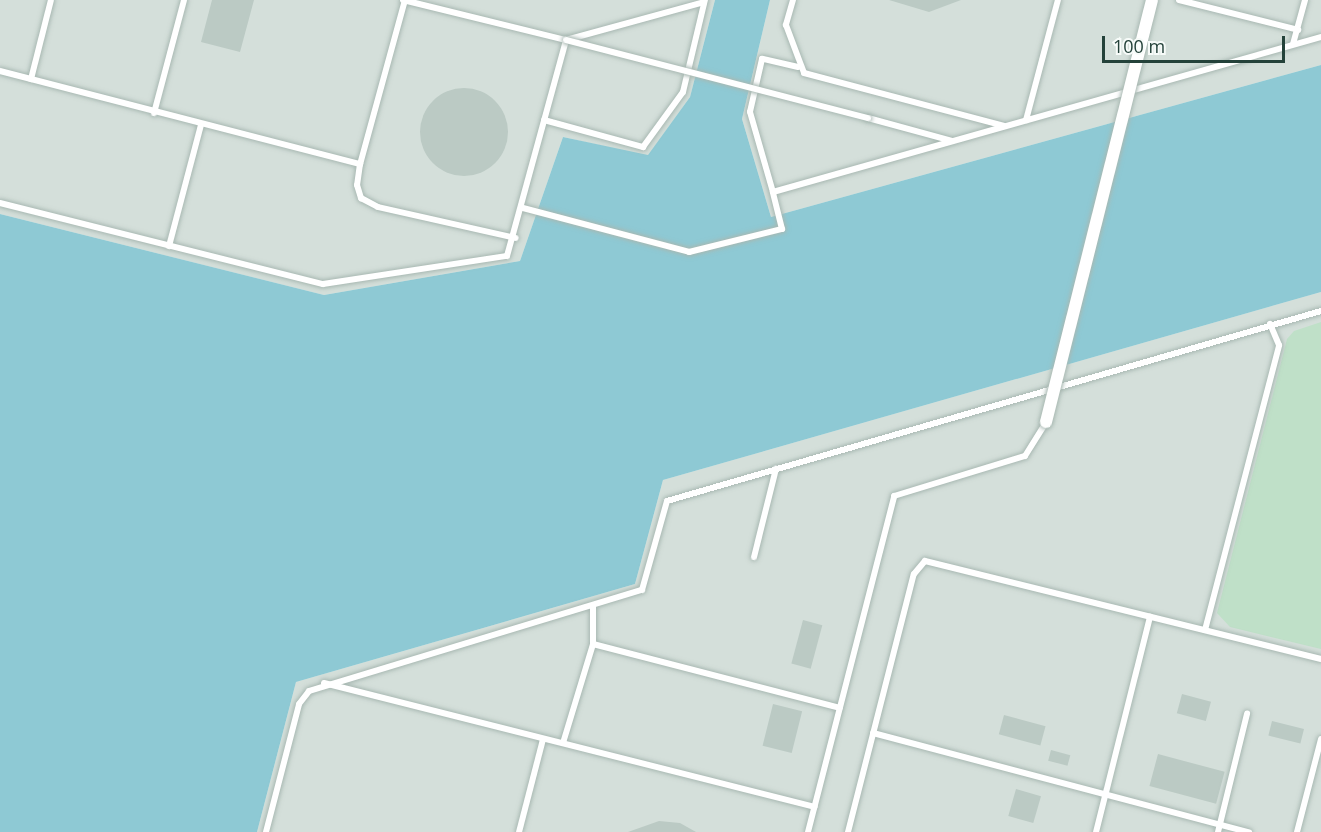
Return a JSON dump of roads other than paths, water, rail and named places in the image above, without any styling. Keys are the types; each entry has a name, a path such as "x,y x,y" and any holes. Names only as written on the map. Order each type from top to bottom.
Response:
{"street":[{"path":"1046,422 1152,0"}],"lane":[{"path":"31,79 51,0"},
{"path":"154,113 184,0"},
{"path":"516,238 378,207 361,198 357,185 360,164 404,0 953,141"},
{"path":"793,0 786,25 798,67"},
{"path":"1026,120 1058,0"},
{"path":"1179,0 1298,30"},
{"path":"1293,44 1305,0"},
{"path":"544,120 643,147 684,92 705,1 566,40"},
{"path":"773,192 1321,37"},
{"path":"0,203 323,284 507,256 516,238 566,40"},
{"path":"523,208 689,252 782,229 750,112 762,59 798,67 814,76 1005,126"},
{"path":"0,71 154,113 360,164"},
{"path":"169,246 201,124"},
{"path":"266,832 299,704 322,683 642,590 667,501 1321,311"},
{"path":"1205,630 1279,345 1270,324"},
{"path":"808,832 894,496 1017,460 1037,442 1046,422"},
{"path":"754,557 776,469"},
{"path":"848,832 914,574 925,561 1321,659"},
{"path":"563,743 593,644 593,606"},
{"path":"1096,832 1150,617"},
{"path":"593,644 840,708"},
{"path":"322,683 814,807"},
{"path":"1218,832 1247,714"},
{"path":"873,733 1249,832"},
{"path":"519,832 543,739"},
{"path":"1297,832 1318,764 1321,739"}],"water":[{"path":"715,0 770,0 742,119 771,217 1321,65 1321,292 663,480 635,584 296,682 257,832 0,832 0,214 324,295 520,261 563,137 648,155 690,97"}]}
